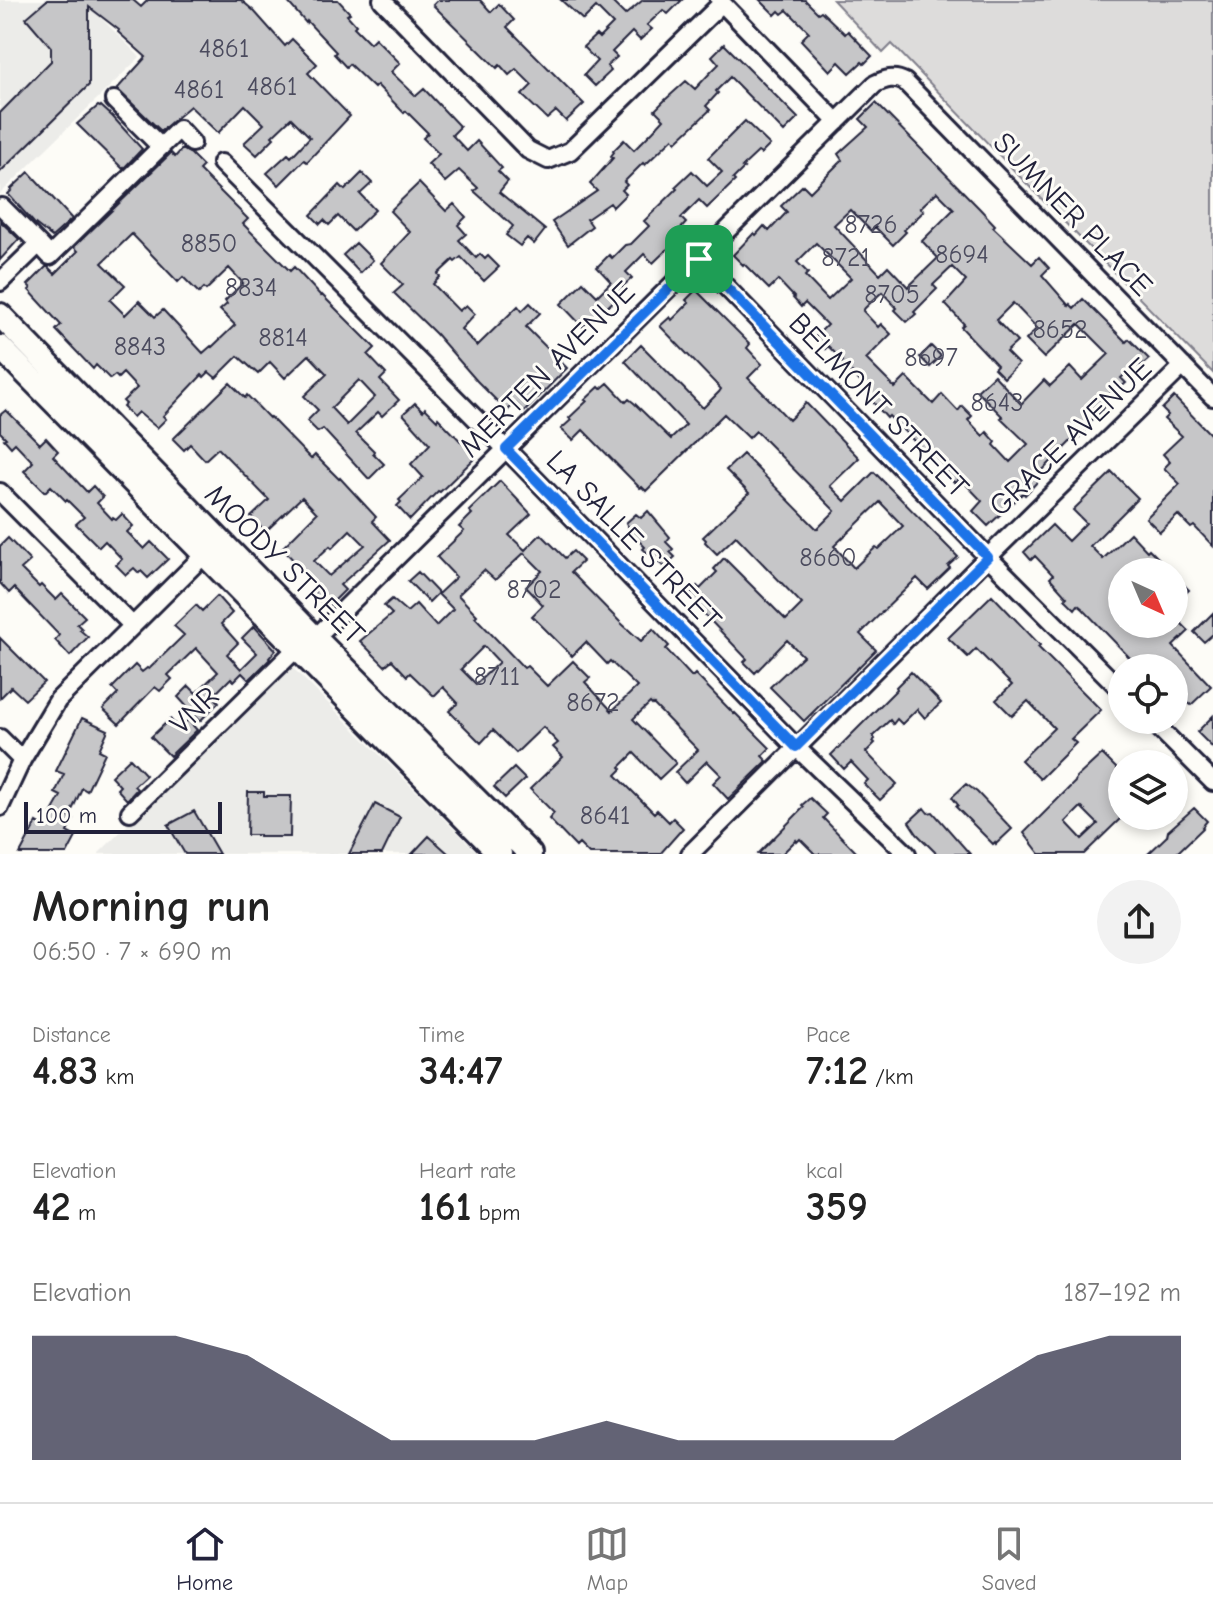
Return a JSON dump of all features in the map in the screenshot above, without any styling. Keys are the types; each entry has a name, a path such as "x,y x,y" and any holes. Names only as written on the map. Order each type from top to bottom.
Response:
{"main road":[{"name":"MOODY STREET","path":"0,315 500,854"},
{"name":"MOODY STREET","path":"0,347 212,547"},
{"name":"MOODY STREET","path":"306,643 530,854"}],"street":[{"path":"382,0 528,150 548,160 570,151 720,2 837,122"},
{"name":"MERTEN AVENUE","path":"306,643 875,84 890,78"},
{"name":"SUMNER PLACE","path":"890,78 905,82 1213,397"},
{"path":"114,100 161,147"},
{"path":"2,207 50,256 179,129 192,143"},
{"name":"LA SALLE STREET","path":"221,163 506,449 796,747 907,854"},
{"path":"0,282 39,244"},
{"name":"BELMONT STREET","path":"699,259 1108,677"},
{"name":"GRACE AVENUE","path":"690,854 1183,366"},
{"path":"0,492 132,625"},
{"path":"0,807 22,760 58,700 212,547"},
{"name":"VNR","path":"130,812 306,643"},
{"path":"1165,734 1213,782"},
{"path":"0,738 22,760"}],"shaded area":[{"path":"0,0 83,0 140,57 0,194"},
{"path":"833,0 1213,0 1213,373 892,44 883,53"},
{"path":"290,665 479,854 98,854"}],"building":[{"path":"47,0 133,0 141,7 148,0 241,0 285,46 292,39 317,64 308,73 350,116 307,162 304,160 279,185 267,173 288,154 291,157 310,137 291,118 257,155 244,143 264,124 245,105 218,133 190,106 161,131 117,89 146,57 119,30 89,7 89,85 0,172 0,113 51,61 51,47 26,18"},
{"path":"286,0 338,0 350,13 347,15 356,25 354,27 370,43 375,38 400,63 391,72 416,96 424,89 460,127 452,135 467,151 477,141 502,168 498,171 508,181 499,192 545,230 534,244 527,238 520,246 506,235 513,226 474,191 478,188 459,170 445,182 428,164 439,154 423,138 428,133 377,85 374,88 349,64 346,67 334,54 336,52"},
{"path":"438,0 480,0 491,12 499,4 514,20 507,27 584,104 566,121 556,111 547,119 522,95 532,85 516,69 509,75 500,65 497,68 433,5"},
{"path":"561,0 610,0 625,15 643,0 682,0 668,14 663,10 647,25 652,29 640,40 632,32 612,52 617,57 607,66 611,71 595,86 584,75 597,61 583,47 596,35 599,38 613,24 596,7 583,20"},
{"path":"760,0 805,0 845,34 848,31 872,56 850,73 839,62 830,71 801,40 809,32 787,10 775,15"},
{"path":"724,44 798,118 784,132 730,77 706,106 710,110 676,142 673,138 645,165 643,163 624,182 627,185 622,190 626,194 613,207 610,203 587,219 592,226 568,245 552,222 597,191 590,184 613,158 613,151 624,140 634,150 664,119 655,110 686,81 695,89 719,64 712,56"},
{"path":"876,103 1032,264 1039,257 1049,268 1042,275 1069,306 1074,308 1083,299 1126,342 1129,339 1149,359 1141,366 1136,364 1121,378 1126,383 1100,403 1104,408 1088,424 1090,427 1076,440 1074,438 1036,477 1039,480 1025,495 1023,493 988,526 973,511 982,501 960,478 955,483 945,473 949,470 934,454 930,457 889,416 887,418 864,392 867,389 840,365 843,361 828,346 825,349 814,338 827,325 805,303 801,307 778,280 769,289 733,255 764,226 769,231 787,212 781,206 803,185 810,192 842,160 838,154 868,127 860,119","holes":["937,192 954,209 922,241 938,258 908,287 888,266 880,274 834,225 850,210 871,231 875,227 893,245 924,211 920,208","816,243 851,278 828,300 805,276 808,273 797,262","952,267 966,281 945,304 964,324 961,327 997,365 994,368 1004,378 1018,364 1006,352 1017,342 996,320 1013,303 1037,328 1026,340 1044,358 1079,324 1109,354 1082,380 1070,367 1050,386 1044,380 1021,404 994,375 977,391 1028,444 1010,462 987,432 983,436 968,420 972,416 962,406 958,411 942,394 933,404 906,377 895,388 866,359 891,334 881,324 878,327 863,311 865,308 882,292 907,322 937,289 933,285"]},
{"path":"98,106 113,117 142,149 123,169 77,124"},
{"path":"745,121 770,145 742,167 733,179 735,181 707,208 699,200 681,218 686,223 677,233 680,237 653,263 644,254 626,272 632,278 622,287 625,290 583,327 561,304 583,282 597,296 611,282 597,267 609,255 612,258 625,245 631,244 649,226 644,221 692,171 707,186 722,172 708,158"},
{"path":"182,149 191,154 203,166 199,170 248,219 243,224 290,271 294,267 375,348 368,355 386,374 380,380 399,400 382,416 378,412 356,433 384,464 369,479 323,429 318,432 307,421 318,410 304,396 327,374 309,355 285,378 270,362 258,374 238,356 216,378 209,372 204,377 202,375 163,416 166,419 157,428 138,412 133,417 123,407 126,404 123,401 137,388 123,373 118,378 115,375 110,379 96,365 93,369 56,330 61,325 29,290 28,285 47,266 55,274 78,251 74,247 171,153 175,157","holes":["132,234 178,282 183,277 199,293 229,268 243,283 220,310 235,325 203,353 163,310 155,317 139,301 125,315 110,300 125,285 102,263","359,380 375,397 347,425 331,408"]},
{"path":"29,172 72,219 52,237 34,223 8,194"},
{"path":"362,173 372,183 360,194 375,210 353,231 338,216 329,225 324,220 320,224 311,215 340,185 345,190"},
{"path":"419,183 446,211 454,204 466,217 458,225 466,234 459,240 476,258 480,254 485,259 488,256 499,267 484,281 461,257 438,274 440,277 433,284 459,311 466,305 475,314 461,329 477,346 518,306 522,311 530,303 540,313 526,327 567,368 524,412 515,403 507,411 394,293 403,285 381,263 410,232 390,211"},
{"path":"0,221 19,239 0,260"},
{"path":"356,243 373,260 360,273 343,255"},
{"path":"696,290 750,344 747,348 762,364 748,378 789,420 806,403 859,458 830,486 845,501 874,472 958,557 928,589 917,578 860,634 876,650 804,721 770,687 803,656 787,640 755,673 744,662 747,659 688,597 697,586 700,589 717,572 714,569 724,558 786,620 802,604 736,536 717,554 703,537 749,493 726,470 743,454 817,529 835,511 756,431 749,438 724,414 646,491 583,430 573,440 561,429 585,400 608,383 671,439 686,425 625,361 641,345 703,408 719,392 721,389 660,326 670,317 672,320 689,303 686,300","holes":["880,502 903,526 854,568 834,546"]},
{"path":"931,346 941,356 930,367 920,357"},
{"path":"230,383 245,398 247,395 311,459 315,455 340,478 376,517 372,521 390,540 340,585 345,590 327,608 313,593 318,588 314,582 282,548 317,513 302,497 265,532 251,517 269,500 218,448 205,460 190,444 184,450 173,439","holes":["350,530 365,545 329,576 314,561"]},
{"path":"1174,397 1213,437 1213,546 1178,515 1160,532 1146,518 1180,484 1164,468 1170,462 1163,454 1182,436 1164,419 1168,415 1162,409"},
{"path":"415,403 438,418 476,457 410,520 397,506 401,502 399,500 423,477 411,464 430,444 403,414"},
{"path":"6,410 40,444 46,438 58,451 53,456 87,492 93,486 103,497 97,503 112,519 116,520 122,514 133,526 127,532 144,549 151,542 168,559 148,578 134,568 126,575 116,565 122,559 105,541 99,547 76,524 84,517 51,486 45,492 24,471 33,462 15,443 11,447 0,432 0,415"},
{"path":"1112,472 1138,498 1090,546 1103,559 1130,533 1158,558 1108,558 1108,635 1083,609 1078,605 1075,609 1065,599 1067,597 1050,578 1053,575 1035,556 1031,560 1024,552 1052,525 1068,541 1086,523 1073,510"},
{"path":"500,481 531,514 509,535 525,550 541,534 565,558 573,551 583,561 571,572 621,623 641,641 653,629 669,646 666,649 692,677 695,674 770,748 762,756 767,761 728,799 713,783 721,775 707,761 685,783 675,772 698,750 653,704 650,703 633,719 676,763 659,779 634,753 616,775 654,813 657,810 669,822 673,818 683,828 660,854 589,854 579,844 576,847 549,819 554,813 530,789 563,757 553,747 558,743 543,727 516,753 493,730 481,743 449,711 458,703 443,687 434,696 392,660 385,666 360,641 392,614 384,606 392,599 407,612 416,604 436,626 453,609 438,594 456,577 437,557 464,531 459,527 472,514 469,511","holes":["524,553 542,571 526,587 543,605 532,616 572,656 586,642 607,664 610,661 637,687 612,711 585,682 590,678 573,661 547,686 527,666 524,668 458,595 484,570 495,580","484,646 499,662 476,684 461,669"]},
{"path":"648,511 670,537 666,542 673,549 670,552 675,557 664,567 643,549 645,547 626,523 636,514 641,518"},
{"path":"8,538 30,561 21,569 56,600 62,594 85,617 77,624 88,637 70,656 55,640 59,635 14,588 9,593 0,583 0,546"},
{"path":"418,572 438,593 429,602 408,581"},
{"path":"992,595 1101,710 1071,739 1076,743 1040,779 1021,760 1054,728 1028,701 1012,716 996,700 1012,685 976,649 968,657 948,638"},
{"path":"217,596 232,613 221,624 238,643 227,654 241,669 257,653 242,638 254,626 276,650 270,659 249,680 242,673 234,681 231,678 213,696 219,702 200,721 178,697 189,686 196,693 218,672 196,648 168,675 172,679 160,691 155,687 119,724 103,709 118,694 112,688 135,665 142,672 149,669 184,635 174,626 196,605 202,611"},
{"path":"1213,613 1213,634 1204,642 1194,632"},
{"path":"0,638 44,682 25,700 11,687 0,698"},
{"path":"1111,638 1182,638 1173,646 1181,654 1126,654"},
{"path":"1188,662 1211,686 1191,705 1188,703"},
{"path":"911,672 941,703 925,718 917,709 902,724 897,719 893,724 890,720 873,736 875,743 866,752 897,784 880,800 864,784 868,780 851,762 844,769 831,755"},
{"path":"1213,716 1213,748 1197,732"},
{"path":"82,718 108,730 99,750 105,753 87,791 82,788 69,817 74,819 67,832 76,837 67,854 20,854 37,822 44,826 61,796 55,793 64,774 56,771"},
{"path":"170,719 179,729 188,720 197,730 170,756 151,737"},
{"path":"1102,754 1108,760 1109,830 1084,854 1040,854 1024,833","holes":["1081,807 1098,824 1082,839 1066,822"]},
{"path":"130,758 146,775 134,786 137,789 127,800 111,776"},
{"path":"514,768 525,779 505,798 494,787"},
{"path":"966,784 1012,829 996,844 956,807 958,805 952,797"},
{"path":"248,792 264,792 264,796 291,796 290,837 247,835"},
{"path":"810,798 827,814 823,818 858,854 815,854 800,839 782,854 758,854 804,807 802,805"},
{"path":"375,804 400,817 382,854 349,854"},
{"path":"924,808 928,813 933,812 970,854 937,854 917,834 909,822"},
{"path":"1194,808 1207,821 1203,828 1176,854 1148,854 1169,830 1188,830 1188,813"},
{"path":"194,811 219,854 185,854 168,825"},
{"path":"429,836 449,854 412,854"}],"route":[{"path":"699,259 988,557 796,747 506,449 699,259"}]}
